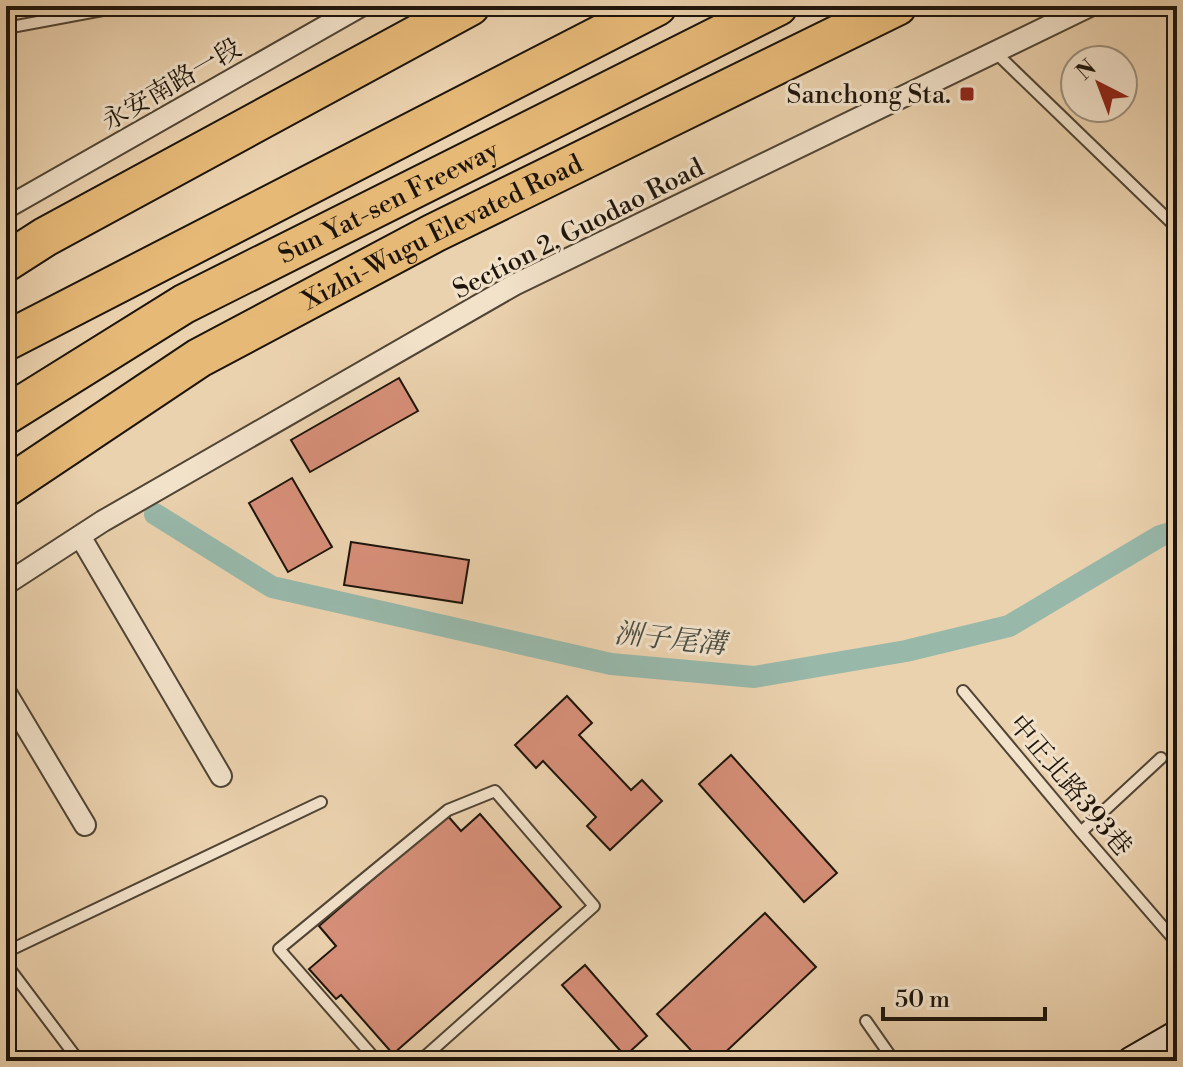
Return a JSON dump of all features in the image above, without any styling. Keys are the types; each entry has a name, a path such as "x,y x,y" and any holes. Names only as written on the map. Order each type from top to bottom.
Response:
{"highway":[{"path":"6,262 45,237 470,6"},
{"name":"Sun Yat-sen Freeway","path":"6,341 657,6"},
{"name":"Sun Yat-sen Freeway","path":"6,415 184,304 778,6"},
{"name":"Xizhi-Wugu Elevated Road","path":"6,487 199,358 434,233 897,6"}],"main road":[{"path":"1132,1061 1177,1035"}],"street":[{"name":"Section 2, Guodao Road","path":"6,584 103,521 514,285 1090,6"},
{"name":"永安南路一段","path":"6,208 349,9"},
{"path":"80,536 221,776"},
{"path":"6,693 85,825"}],"lane":[{"path":"6,28 124,6"},
{"path":"996,53 1177,228"},
{"name":"中正北路393巷","path":"963,691 1177,943"},
{"path":"1081,832 1161,758"},
{"path":"377,1061 279,949 448,810 495,791 594,906 420,1061"},
{"path":"6,952 321,802"},
{"path":"6,964 79,1061"},
{"path":"866,1021 894,1061"}],"building":[{"path":"399,378 418,411 310,472 291,440"},
{"path":"292,478 332,547 288,572 249,503"},
{"path":"351,542 469,560 462,603 344,585"},
{"path":"567,696 592,723 579,735 631,790 642,780 662,801 610,850 587,826 596,817 543,761 536,768 515,745"},
{"path":"731,755 837,873 804,902 699,784"},
{"path":"480,814 561,907 393,1054 341,995 336,999 309,969 336,946 319,926 447,815 461,831"},
{"path":"765,913 816,967 716,1061 701,1061 657,1014"},
{"path":"585,965 647,1036 625,1056 562,985"}],"waterway":[{"name":"洲子尾溝","path":"155,514 272,587 611,664 754,677 906,651 1009,626 1160,536 1177,531"}],"place":[{"name":"Sanchong Sta.","path":"967,94"}]}
